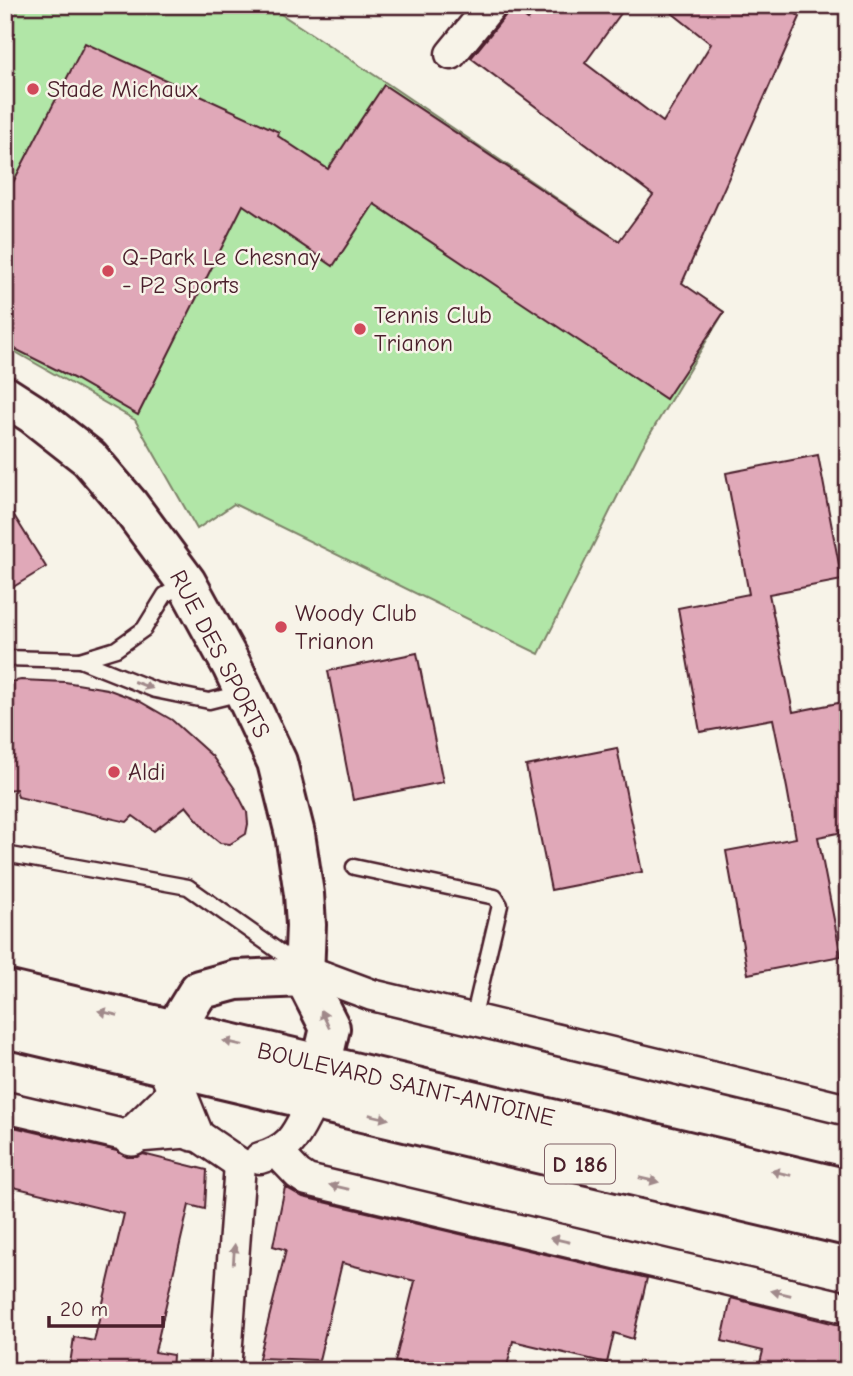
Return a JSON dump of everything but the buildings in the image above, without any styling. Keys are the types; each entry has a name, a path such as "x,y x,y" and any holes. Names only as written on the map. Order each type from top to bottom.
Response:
{"main road":[{"name":"RUE DES SPORTS","path":"5,396 33,414 89,458 129,505 186,582 244,692 277,762 295,834 306,925 304,973 330,1028 313,1102"},
{"path":"172,1058 199,990 236,980 304,973"},
{"name":"BOULEVARD SAINT-ANTOINE","path":"5,990 172,1058 313,1102 848,1226"},
{"name":"BOULEVARD SAINT-ANTOINE","path":"5,1028 172,1058 323,1064 848,1189"}],"street":[{"path":"451,54 491,5"},
{"path":"304,973 372,995 848,1110"},
{"path":"172,1058 193,1132"},
{"path":"132,1137 172,1058"},
{"path":"240,1164 278,1153 294,1138 313,1102"},
{"path":"5,1107 132,1137 193,1132 240,1164"},
{"path":"278,1153 307,1180 848,1308"},
{"path":"225,1371 240,1164"}],"lane":[{"path":"5,658 80,660 116,649 145,629 165,595 186,582"},
{"path":"80,660 155,690 209,701 244,692"},
{"path":"5,854 188,887 304,973"},
{"path":"354,867 495,897 500,905 497,924 473,1019"}],"green space":[{"name":"Tennis Club Trianon","path":"5,5 267,5 724,312 641,449 539,654 234,504 197,529 135,420 5,346"}],"place":[{"name":"Stade Michaux","path":"33,89"},
{"name":"Q-Park Le Chesnay - P2 Sports","path":"108,271"},
{"name":"Tennis Club Trianon","path":"360,329"},
{"name":"Woody Club Trianon","path":"281,627"},
{"name":"Aldi","path":"114,772"}]}
